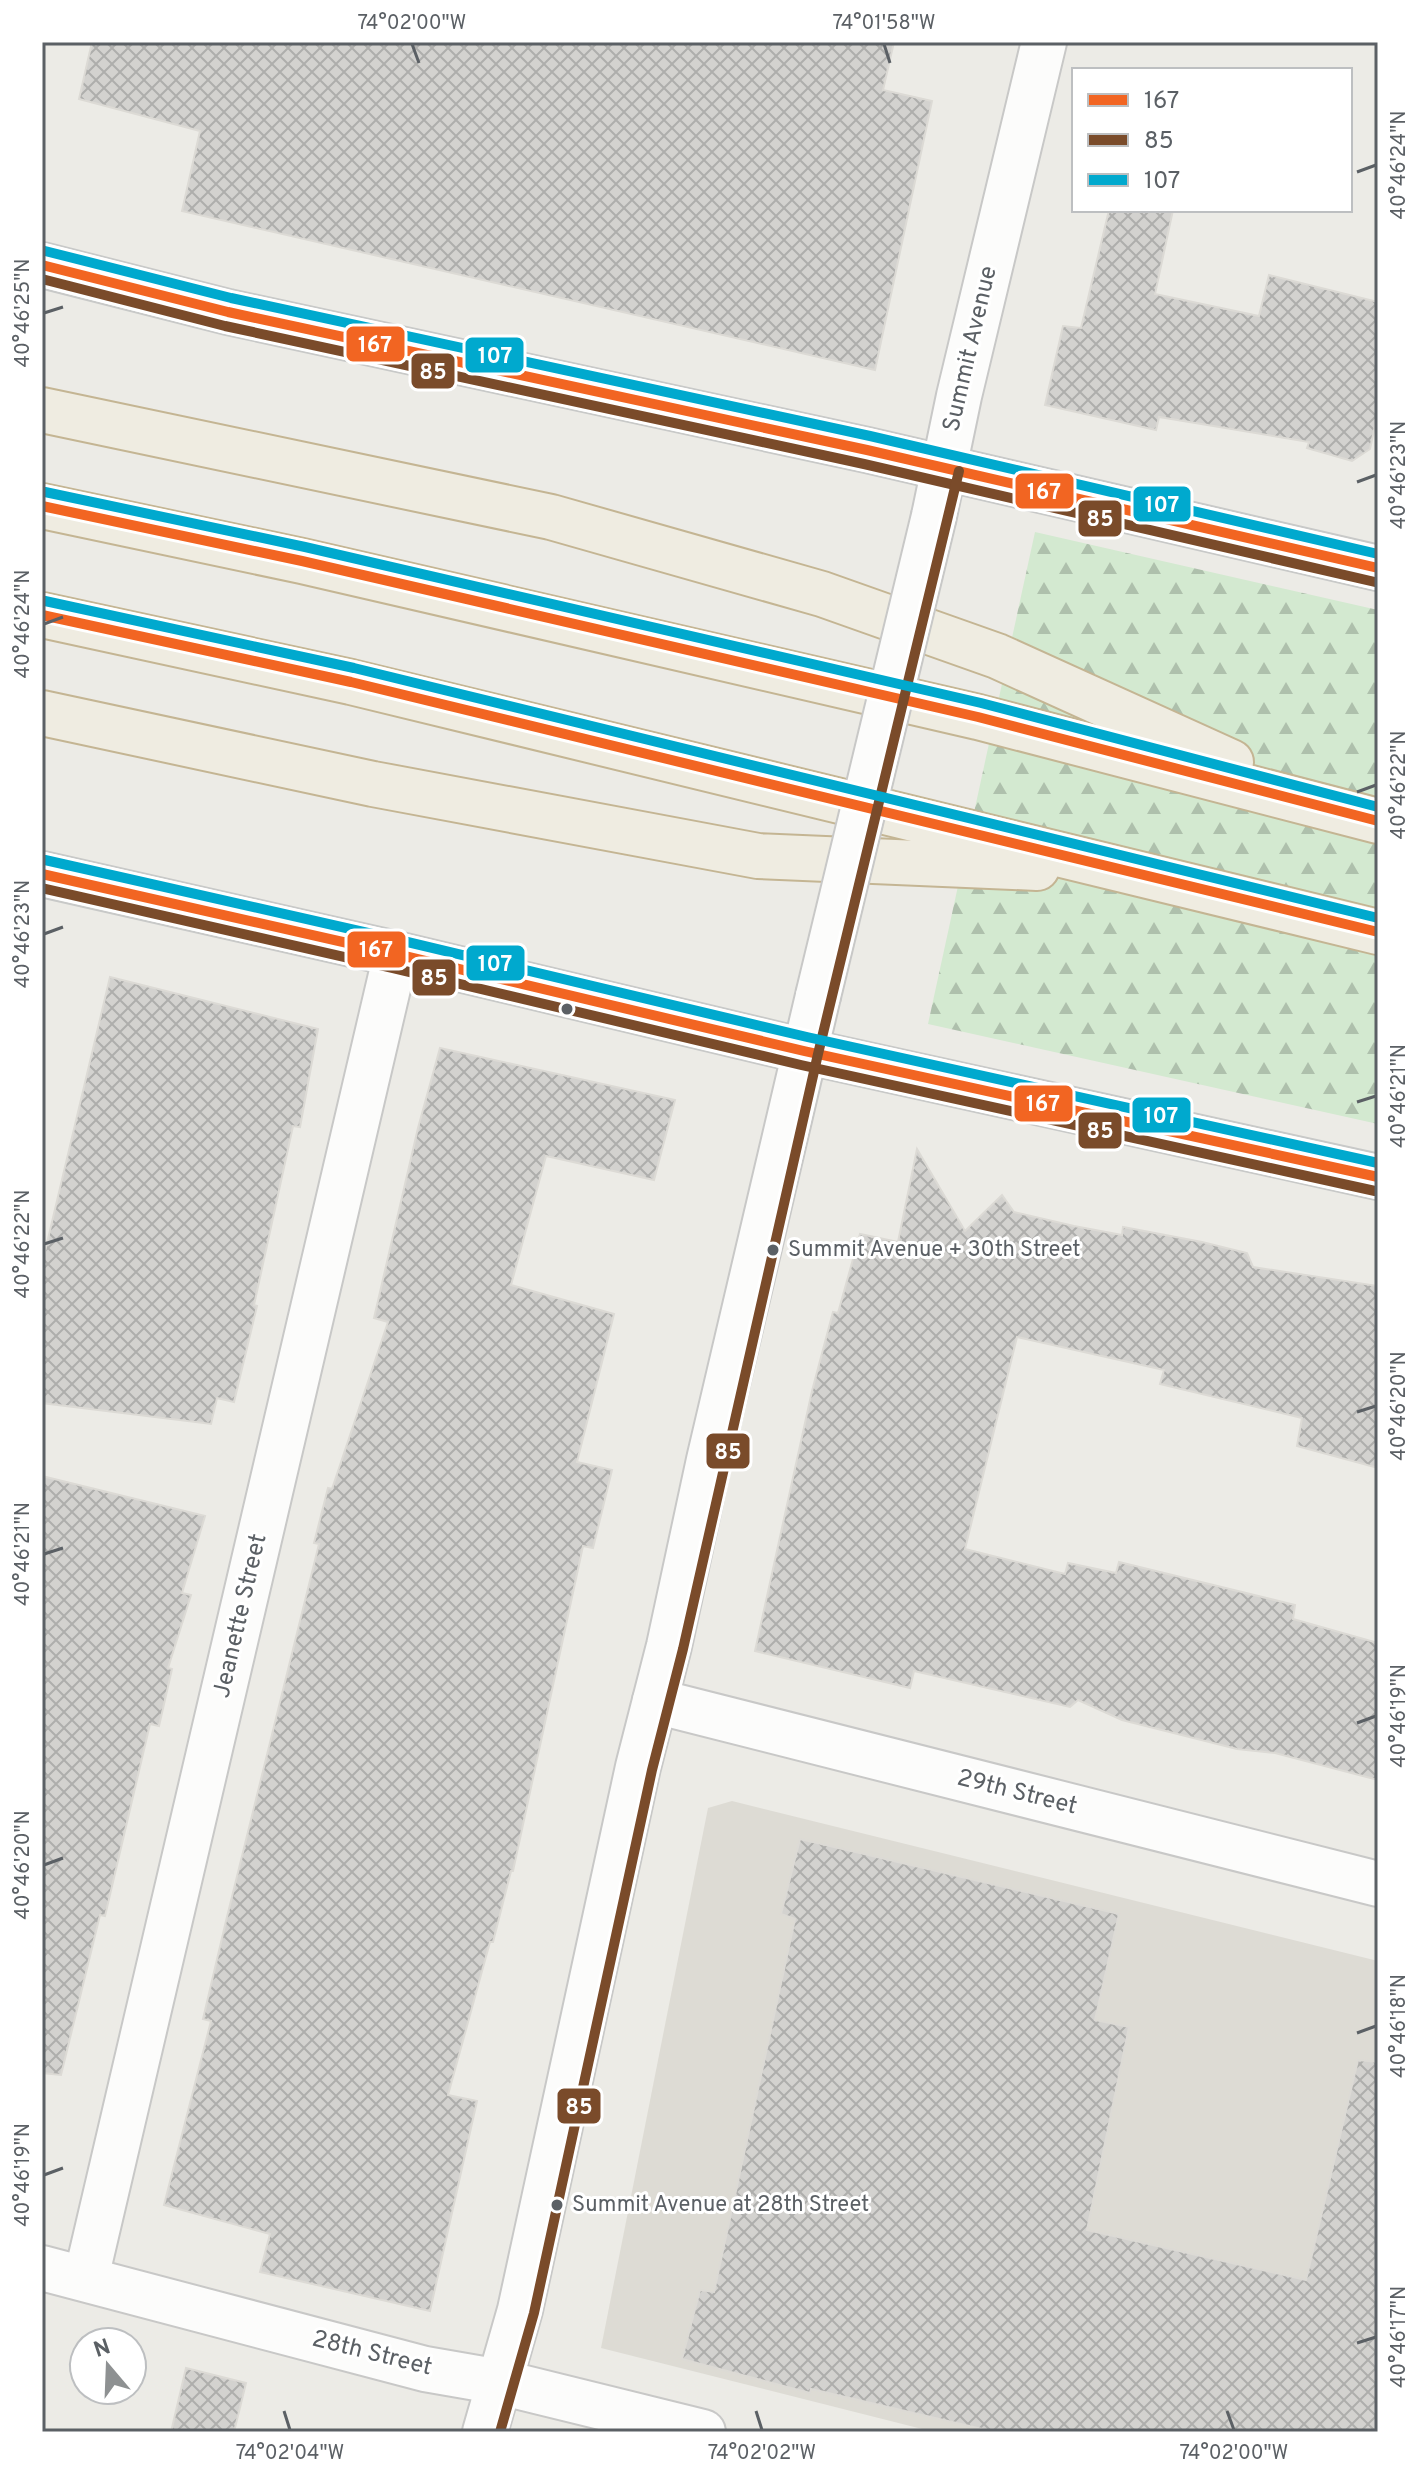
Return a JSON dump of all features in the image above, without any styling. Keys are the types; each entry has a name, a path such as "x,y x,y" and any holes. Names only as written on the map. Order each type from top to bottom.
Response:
{"highway":[{"path":"42,410 551,517 822,594 997,656 1360,817"},
{"path":"42,506 302,561 978,717 1360,817"},
{"path":"42,615 351,682 1378,932"},
{"path":"42,713 373,784 758,856 1133,871"}],"street":[{"name":"Summit Avenue","path":"485,2432 520,2310 638,1767 804,1051 934,516 959,396 1044,42"},
{"path":"42,265 228,312 945,468 1378,568"},
{"path":"42,874 804,1051 1378,1177"},
{"name":"Jeanette Street","path":"86,2278 396,954"},
{"name":"29th Street","path":"655,1701 1378,1884"},
{"name":"28th Street","path":"42,2268 425,2369 500,2382 703,2432"}],"shaded area":[{"path":"732,1801 1378,1961 1378,2432 934,2432 601,2348 708,1808"}],"green space":[{"path":"1035,532 1378,610 1378,1124 928,1024"}],"building":[{"path":"92,42 894,42 883,90 932,101 875,370 182,211 200,131 79,99"},
{"path":"1109,212 1173,212 1155,294 1259,316 1269,275 1378,302 1378,412 1370,449 1352,461 1307,448 1309,442 1159,417 1156,430 1045,405 1063,326 1081,328"},
{"path":"110,977 318,1029 300,1127 293,1126 254,1305 257,1306 234,1402 217,1398 211,1424 42,1403 42,1264"},
{"path":"440,1048 675,1100 654,1180 546,1156 511,1285 614,1314 577,1462 612,1470 593,1548 583,1546 513,1871 448,2095 477,2101 430,2311 260,2272 270,2234 164,2205 211,2021 203,2019 319,1544 314,1543 328,1488 332,1489 388,1322 374,1318"},
{"path":"917,1149 965,1231 1002,1195 1014,1212 1122,1235 1123,1227 1202,1242 1247,1253 1253,1267 1378,1286 1378,1468 1297,1446 1302,1418 1160,1384 1164,1370 1017,1337 965,1549 1065,1574 1068,1563 1116,1573 1119,1562 1295,1605 1293,1619 1378,1643 1378,1780 1275,1753 1237,1749 1122,1720 1078,1700 1070,1707 914,1671 910,1688 755,1651 812,1391 833,1312 838,1313 860,1234 898,1242"},
{"path":"42,1476 205,1516 182,1593 191,1595 168,1668 172,1669 159,1726 150,1724 105,1916 100,1915 61,2075 42,2073"},
{"path":"800,1839 1119,1914 1095,2020 1129,2027 1087,2230 1306,2280 1358,2060 1378,2062 1378,2432 995,2432 811,2389 810,2393 682,2359 700,2290 714,2292 795,1919 781,1914"},
{"path":"186,2368 246,2383 234,2432 171,2432"}],"transit line":[{"name":"107","path":"45,251 231,298 870,436 1378,554"},
{"name":"167","path":"42,265 228,312 867,450 1378,568"},
{"name":"85","path":"42,279 225,326 864,464 1375,582"},
{"name":"85","path":"500,2432 534,2313 652,1770 683,1649 818,1054 959,471"},
{"name":"107","path":"45,492 305,547 981,703 1378,807"},
{"name":"167","path":"42,506 302,561 978,717 1378,821"},
{"name":"107","path":"45,601 354,668 1378,918"},
{"name":"167","path":"42,615 351,682 1378,932"},
{"name":"107","path":"45,860 807,1037 1378,1163"},
{"name":"167","path":"42,874 804,1051 1378,1177"},
{"name":"85","path":"42,888 801,1065 1375,1191"}],"place":[{"name":"Summit Avenue + 30th Street","path":"773,1250"},
{"name":"Summit Avenue at 28th Street","path":"557,2205"}]}
